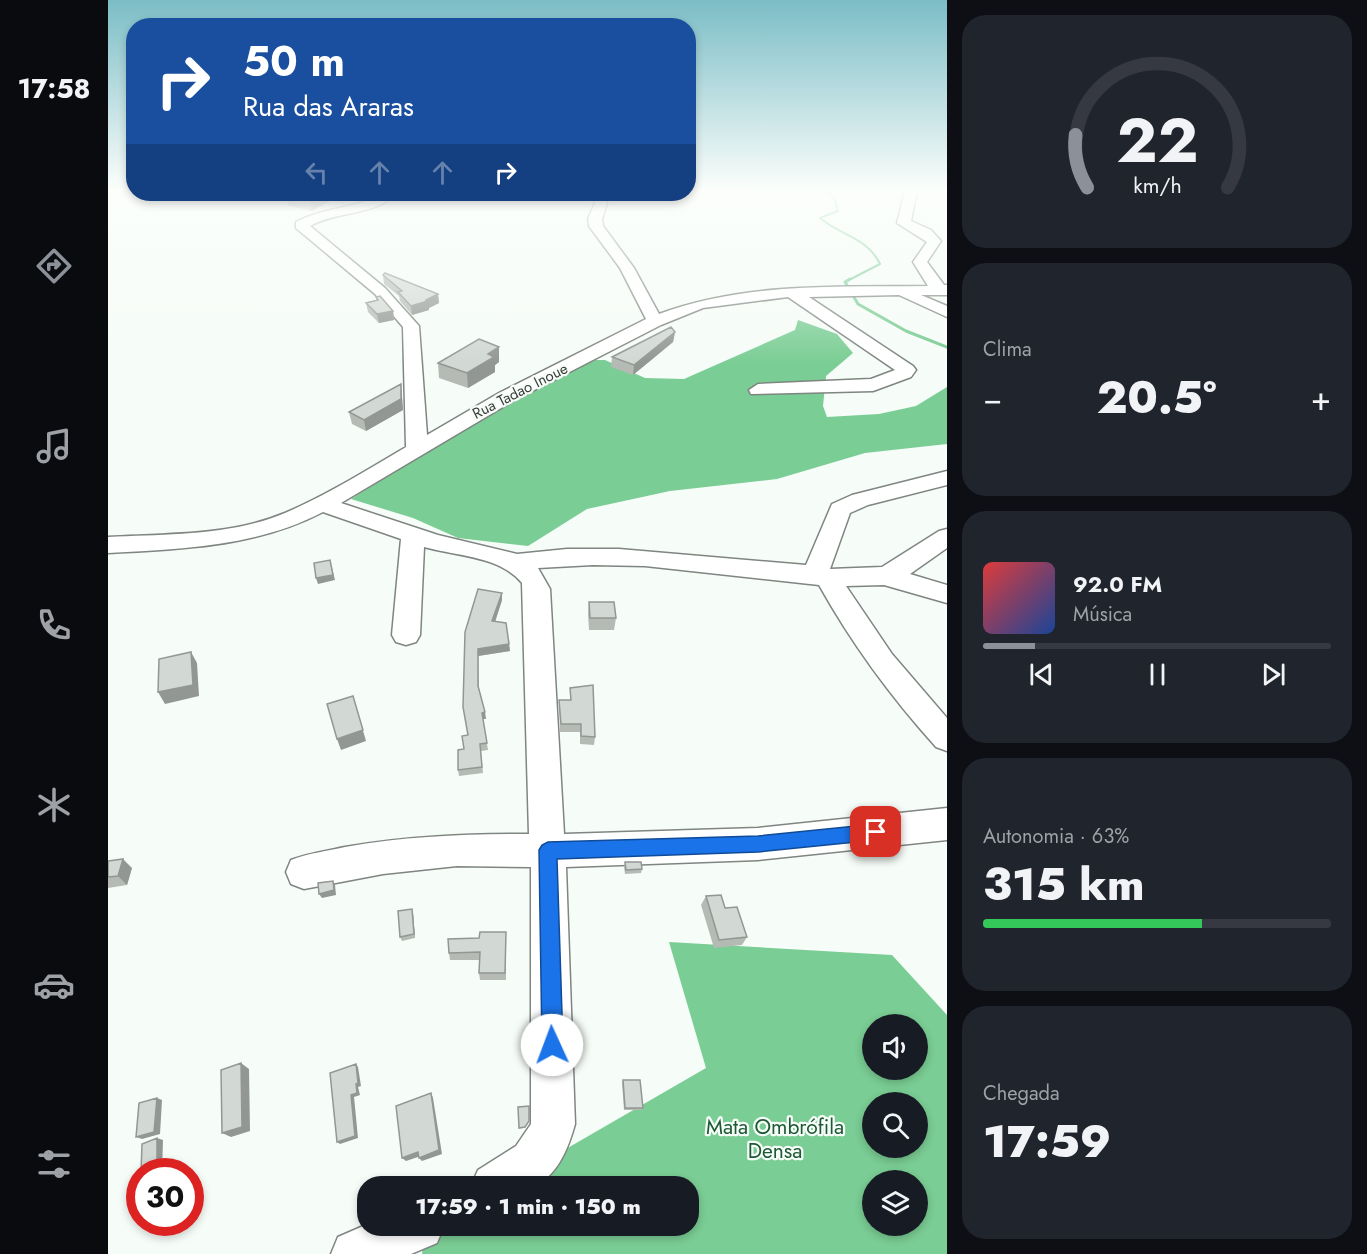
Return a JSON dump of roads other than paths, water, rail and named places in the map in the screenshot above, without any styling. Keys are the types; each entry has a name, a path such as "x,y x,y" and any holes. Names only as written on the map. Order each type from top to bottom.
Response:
{"street":[{"path":"327,247 380,291 411,326 417,449"},
{"path":"611,247 627,268 655,321"},
{"path":"932,247 920,262 943,290"},
{"name":"Rua Tadao Inoue","path":"108,545 200,540 244,533 292,519 324,505 506,397 655,321 700,304 753,294 943,290"},
{"path":"893,291 916,298 947,312"},
{"path":"758,390 873,385 905,373 907,370 792,293"},
{"path":"947,478 860,500 840,509 822,576 871,650 897,683 947,738"},
{"path":"324,505 413,536 516,563 531,574 537,589 542,765 548,850 553,1124 549,1143 538,1157 513,1176"},
{"path":"406,634 413,536"},
{"path":"884,576 897,571 947,537"},
{"path":"516,563 564,556 615,556 822,576 884,576 947,594"},
{"path":"304,872 383,857 457,849 548,850 758,844 947,824"},
{"path":"355,1254 397,1236"}],"waterway":[{"path":"847,281 880,264 866,247"},
{"path":"850,279 845,282 858,304 906,331 947,347"}],"park label":[{"name":"Mata Ombrófila Densa","path":"775,1139"}]}
